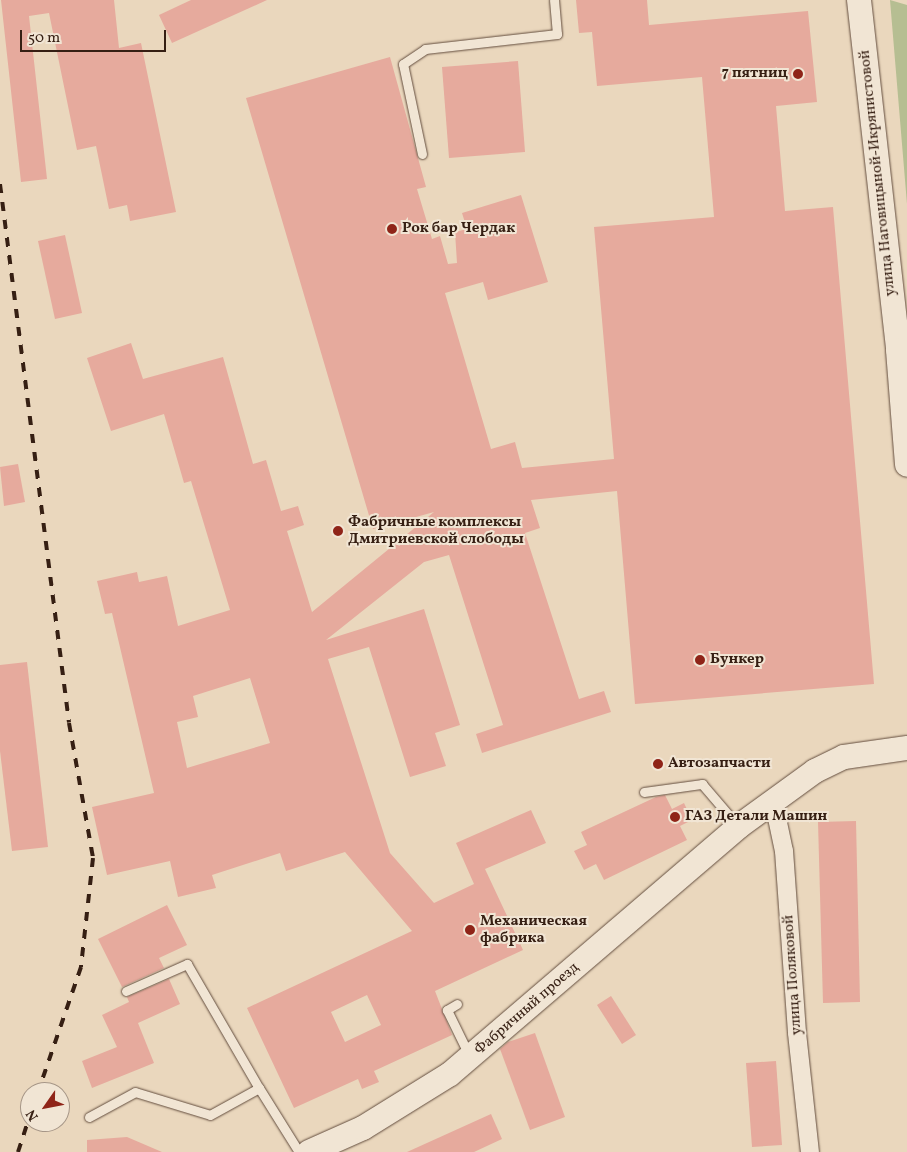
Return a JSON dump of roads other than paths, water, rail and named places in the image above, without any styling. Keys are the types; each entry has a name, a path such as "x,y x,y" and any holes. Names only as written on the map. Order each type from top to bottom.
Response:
{"main road":[{"name":"улица Наговицыной-Икрянистовой","path":"859,0 898,350 907,465"},
{"name":"Фабричный проезд","path":"309,1152 363,1128 428,1090 471,1058 738,826 773,799 815,771 844,757 907,748"}],"street":[{"name":"улица Поляковой","path":"773,799 784,851 797,1033 810,1152"}],"lane":[{"path":"422,154 403,64 425,49 557,34 554,0"},
{"path":"644,792 702,784 738,826"},
{"path":"126,991 187,964 259,1088 299,1152"},
{"path":"456,1004 447,1010 471,1058"},
{"path":"89,1117 135,1092 210,1114 259,1088"}],"railway":[{"path":"0,184 69,723 93,858 81,967 41,1082"},
{"path":"18,1152 25,1132"}],"place":[{"name":"7 пятниц","path":"798,74"},
{"name":"Рок бар Чердак","path":"392,229"},
{"name":"Фабричные комплексы Дмитриевской слободы","path":"338,531"},
{"name":"Бункер","path":"700,660"},
{"name":"Автозапчасти","path":"658,764"},
{"name":"ГАЗ Детали Машин","path":"675,817"},
{"name":"Механическая фабрика","path":"470,930"}]}
